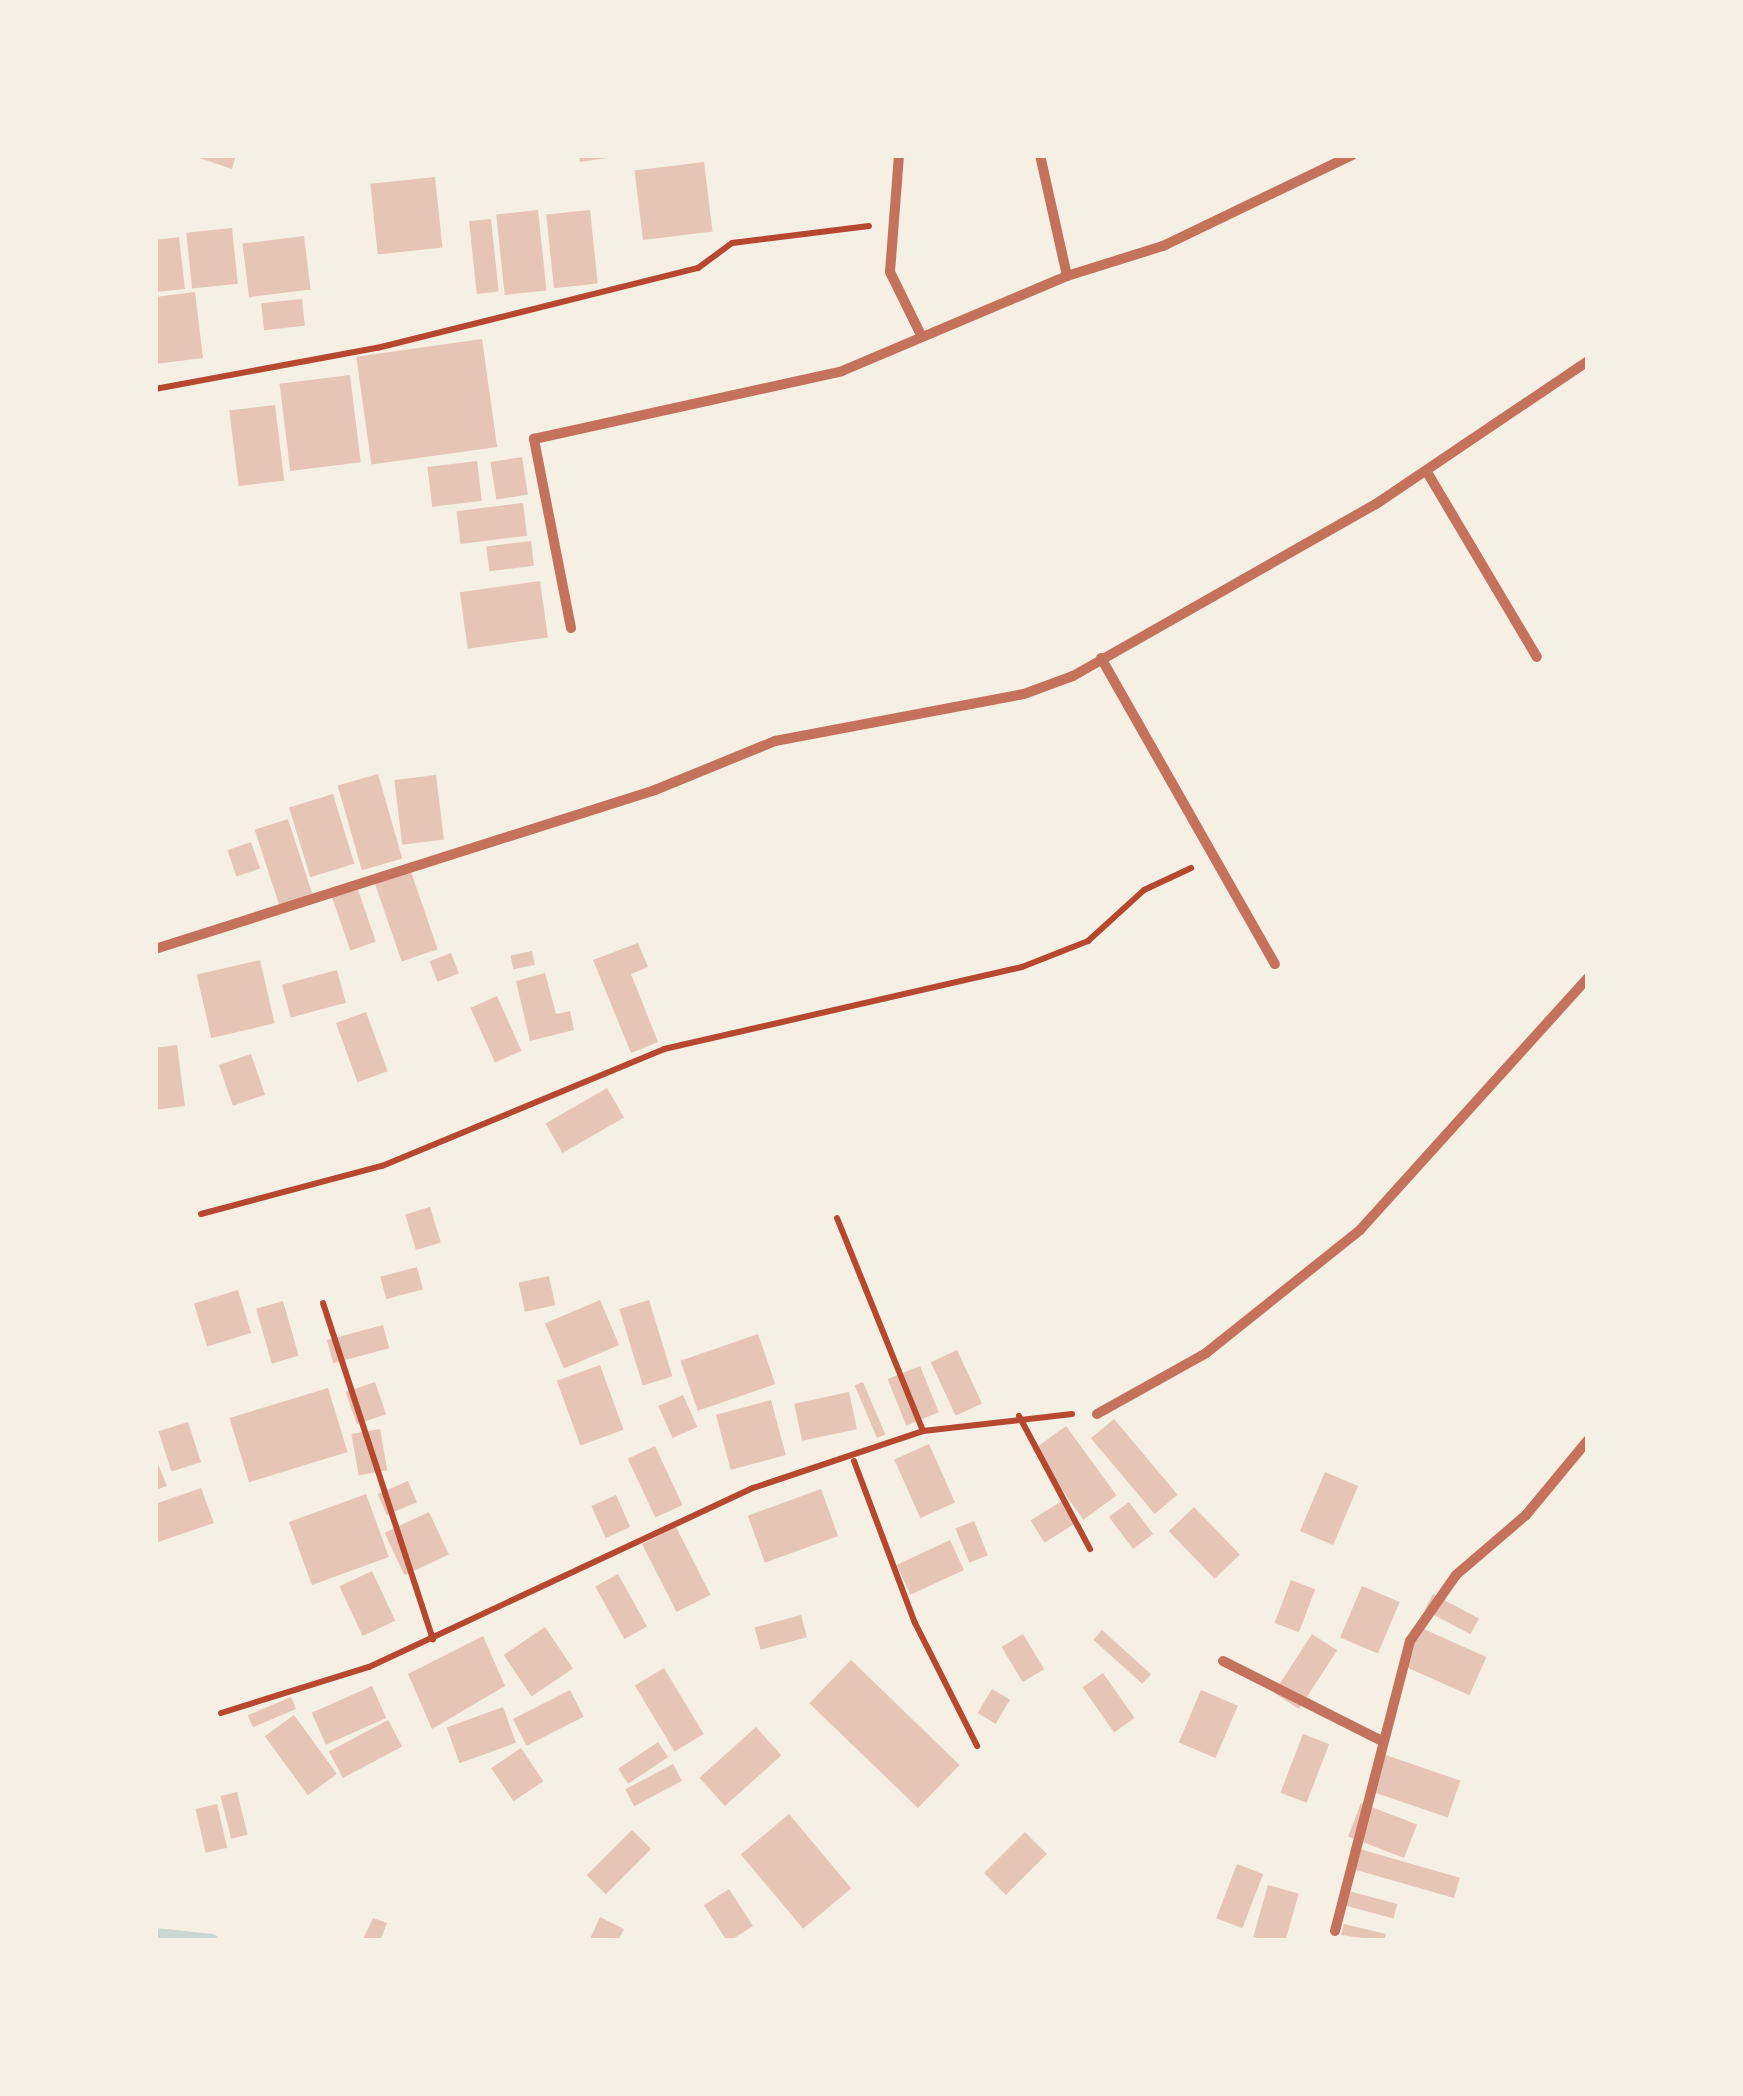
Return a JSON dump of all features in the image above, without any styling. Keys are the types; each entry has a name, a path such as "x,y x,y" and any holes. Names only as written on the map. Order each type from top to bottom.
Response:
{"street":[{"path":"899,155 901,196 890,225 890,272 922,337"},
{"path":"1040,155 1067,276"},
{"path":"571,628 534,438 842,371 1067,276 1163,246 1352,155"},
{"path":"155,949 654,790 775,741 1024,694 1101,658 1427,472 1588,361"},
{"path":"1427,472 1538,657"},
{"path":"1101,658 1275,964"},
{"path":"1097,1414 1206,1353 1360,1230 1588,978"},
{"path":"1335,1930 1410,1641 1456,1575 1526,1514 1588,1440"},
{"path":"1222,1661 1382,1742"}],"path":[{"path":"155,388 377,348 698,268 732,243 890,225"},
{"path":"201,1214 382,1166 664,1050 1022,968 1088,941 1144,890 1214,857"},
{"path":"837,1218 924,1431"},
{"path":"323,1302 433,1640"},
{"path":"221,1713 433,1640 662,1524 854,1461 924,1431 1019,1416 1097,1414"},
{"path":"1019,1416 1090,1549"},
{"path":"854,1461 916,1622 978,1746"}],"building":[{"path":"191,155 236,155 232,169"},
{"path":"579,155 614,155 614,157 580,162"},
{"path":"704,162 713,231 643,240 635,171"},
{"path":"435,177 442,248 378,254 370,184"},
{"path":"538,210 546,291 505,295 496,214"},
{"path":"590,210 598,284 554,288 546,215"},
{"path":"491,219 499,292 477,294 469,221"},
{"path":"232,228 238,284 192,289 186,233"},
{"path":"304,236 311,290 249,297 242,244"},
{"path":"179,237 185,289 155,292 155,240"},
{"path":"195,292 203,358 155,364 155,297"},
{"path":"302,299 305,326 264,330 261,303"},
{"path":"482,339 497,447 371,465 356,357"},
{"path":"350,375 361,462 290,471 280,384"},
{"path":"275,405 284,480 239,486 229,411"},
{"path":"522,457 528,495 496,500 490,462"},
{"path":"477,461 482,501 432,507 427,467"},
{"path":"523,503 527,536 461,544 456,511"},
{"path":"531,541 534,566 489,571 486,546"},
{"path":"540,581 548,637 468,649 460,592"},
{"path":"378,774 402,859 362,870 338,786"},
{"path":"436,775 444,840 402,845 394,780"},
{"path":"333,794 354,864 310,877 289,807"},
{"path":"288,819 313,896 280,907 255,830"},
{"path":"251,842 260,868 236,877 227,850"},
{"path":"409,866 438,949 402,962 373,878"},
{"path":"356,884 376,942 350,950 330,893"},
{"path":"638,943 648,967 631,974 658,1042 631,1053 593,960"},
{"path":"532,951 535,965 513,969 510,956"},
{"path":"451,953 459,974 437,982 430,961"},
{"path":"260,960 275,1023 211,1038 197,975"},
{"path":"337,970 346,1003 291,1018 282,985"},
{"path":"545,973 556,1014 570,1011 574,1030 530,1041 516,981"},
{"path":"497,996 521,1051 495,1063 471,1008"},
{"path":"366,1012 388,1071 357,1082 336,1023"},
{"path":"177,1045 185,1106 155,1110 155,1048"},
{"path":"251,1054 265,1095 233,1106 219,1065"},
{"path":"607,1088 624,1117 563,1153 546,1124"},
{"path":"430,1207 441,1242 416,1250 405,1215"},
{"path":"417,1267 423,1289 386,1299 380,1277"},
{"path":"549,1276 555,1305 525,1312 519,1282"},
{"path":"238,1290 251,1333 207,1346 194,1303"},
{"path":"600,1300 619,1345 564,1369 545,1323"},
{"path":"649,1300 672,1377 643,1386 619,1309"},
{"path":"283,1301 299,1356 272,1364 256,1309"},
{"path":"383,1325 389,1348 333,1363 327,1340"},
{"path":"758,1334 775,1384 698,1411 680,1361"},
{"path":"957,1350 982,1403 956,1416 931,1362"},
{"path":"600,1365 624,1430 580,1446 557,1381"},
{"path":"920,1366 939,1412 906,1425 888,1379"},
{"path":"375,1382 386,1414 357,1424 346,1392"},
{"path":"863,1382 885,1434 877,1438 855,1386"},
{"path":"328,1388 348,1452 249,1482 230,1418"},
{"path":"849,1392 857,1429 802,1441 794,1404"},
{"path":"683,1395 697,1427 673,1438 658,1406"},
{"path":"771,1400 786,1455 731,1470 716,1415"},
{"path":"1114,1419 1178,1495 1155,1514 1091,1438"},
{"path":"188,1422 201,1462 171,1472 159,1432"},
{"path":"1066,1426 1117,1496 1083,1520 1033,1450"},
{"path":"380,1429 387,1470 359,1475 351,1434"},
{"path":"929,1444 955,1502 920,1518 894,1459"},
{"path":"655,1446 682,1505 655,1518 628,1459"},
{"path":"155,1457 167,1486 155,1490"},
{"path":"1325,1472 1358,1486 1333,1545 1300,1531"},
{"path":"408,1481 417,1502 387,1515 378,1494"},
{"path":"201,1488 214,1523 155,1543 155,1504"},
{"path":"821,1489 838,1536 765,1563 748,1516"},
{"path":"366,1494 389,1557 312,1585 289,1522"},
{"path":"616,1495 630,1527 606,1538 591,1506"},
{"path":"1062,1501 1076,1523 1044,1543 1031,1521"},
{"path":"1129,1502 1153,1534 1133,1549 1109,1517"},
{"path":"1194,1507 1240,1554 1215,1579 1169,1531"},
{"path":"429,1512 449,1555 404,1575 385,1533"},
{"path":"974,1521 988,1555 969,1563 955,1528"},
{"path":"676,1527 711,1595 677,1612 642,1544"},
{"path":"950,1540 964,1570 910,1595 897,1565"},
{"path":"372,1571 395,1621 363,1636 339,1586"},
{"path":"618,1574 647,1626 624,1639 595,1587"},
{"path":"1291,1580 1315,1589 1299,1632 1275,1623"},
{"path":"1362,1586 1400,1602 1378,1654 1340,1638"},
{"path":"1433,1594 1479,1618 1470,1634 1425,1610"},
{"path":"801,1615 807,1637 761,1650 755,1627"},
{"path":"1417,1626 1486,1657 1469,1695 1400,1664"},
{"path":"545,1627 573,1668 532,1696 504,1655"},
{"path":"1102,1630 1151,1674 1142,1684 1093,1640"},
{"path":"1023,1634 1044,1669 1023,1682 1002,1647"},
{"path":"1312,1634 1337,1650 1299,1709 1274,1693"},
{"path":"483,1636 505,1686 432,1729 408,1674"},
{"path":"851,1660 960,1765 918,1808 809,1703"},
{"path":"664,1668 704,1734 675,1752 635,1686"},
{"path":"1103,1673 1135,1718 1114,1732 1083,1687"},
{"path":"372,1686 386,1718 326,1745 312,1713"},
{"path":"992,1689 1010,1700 996,1724 978,1713"},
{"path":"570,1690 584,1717 527,1746 513,1719"},
{"path":"1201,1690 1238,1706 1216,1758 1179,1742"},
{"path":"291,1697 296,1709 253,1727 248,1715"},
{"path":"503,1707 516,1743 460,1763 447,1728"},
{"path":"294,1715 337,1774 308,1795 265,1736"},
{"path":"388,1720 402,1746 343,1778 329,1751"},
{"path":"756,1727 781,1755 725,1806 700,1778"},
{"path":"1303,1734 1329,1744 1307,1803 1280,1793"},
{"path":"658,1742 668,1757 628,1784 618,1769"},
{"path":"521,1748 543,1781 514,1801 491,1768"},
{"path":"1380,1753 1460,1781 1448,1818 1367,1790"},
{"path":"673,1764 682,1781 634,1806 625,1789"},
{"path":"237,1792 248,1835 231,1839 221,1796"},
{"path":"1361,1803 1417,1825 1404,1858 1348,1837"},
{"path":"217,1804 227,1848 206,1853 196,1809"},
{"path":"789,1814 851,1888 803,1929 741,1854"},
{"path":"632,1830 651,1849 606,1894 587,1875"},
{"path":"1025,1832 1047,1854 1006,1895 984,1873"},
{"path":"1356,1848 1460,1878 1454,1898 1350,1868"},
{"path":"1237,1864 1263,1874 1242,1928 1216,1918"},
{"path":"1268,1885 1299,1894 1285,1941 1253,1937"},
{"path":"729,1889 753,1926 727,1941 704,1905"},
{"path":"1349,1891 1397,1904 1393,1918 1345,1905"},
{"path":"600,1917 624,1929 618,1941 589,1941"},
{"path":"373,1918 387,1923 380,1941 362,1941"},
{"path":"1344,1924 1386,1934 1384,1941 1341,1935"}],"waterway":[{"path":"155,1935 212,1941"}]}
